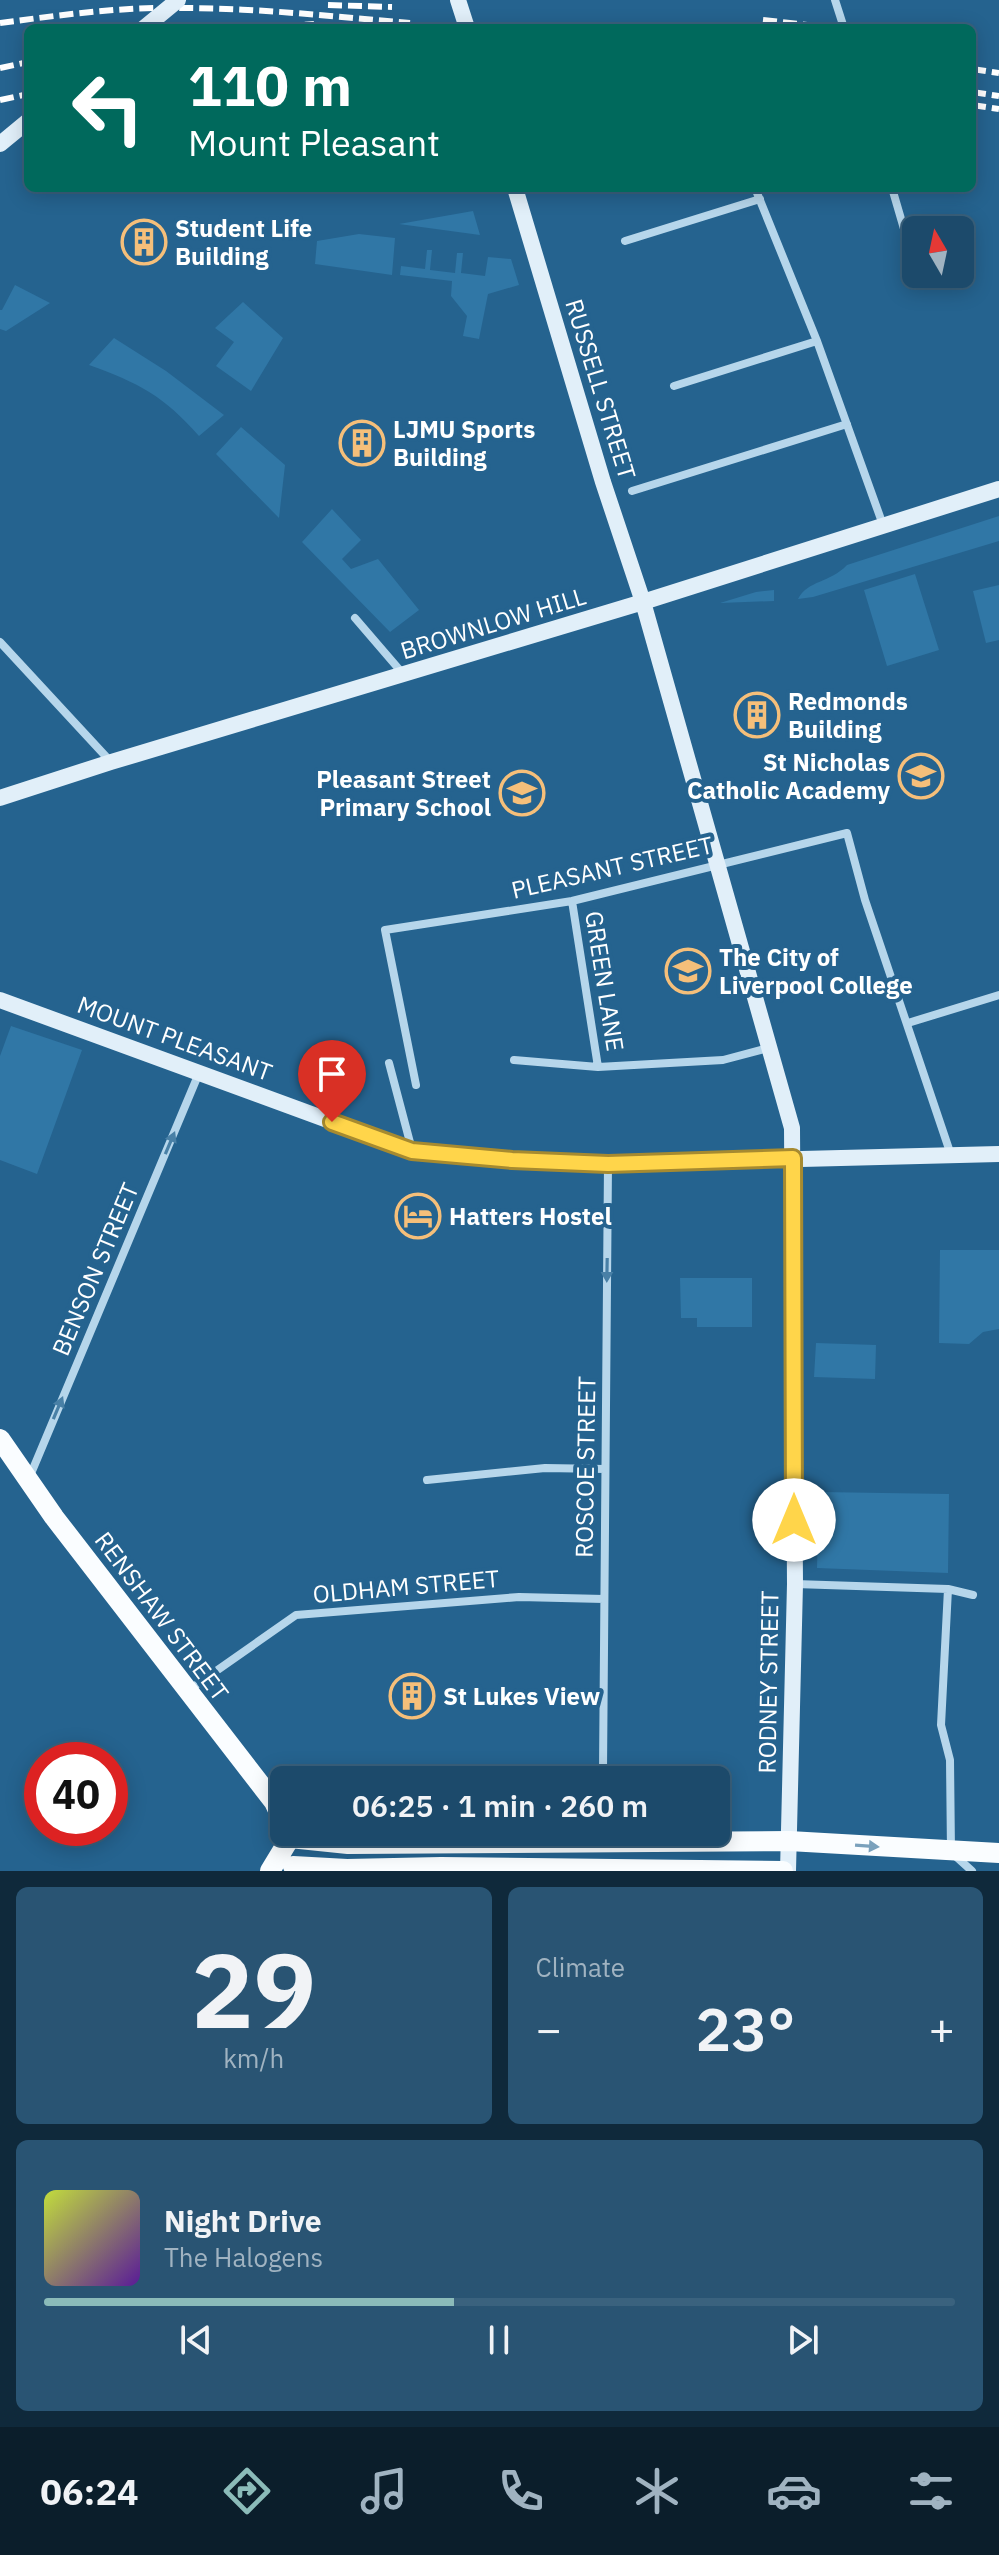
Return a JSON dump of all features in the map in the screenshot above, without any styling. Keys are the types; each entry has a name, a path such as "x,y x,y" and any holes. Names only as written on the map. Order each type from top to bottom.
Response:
{"main road":[{"name":"RENSHAW STREET","path":"0,1439 187,1692 270,1797"},
{"path":"730,1841 789,1841 999,1853"},
{"path":"270,1871 281,1846"},
{"path":"289,1846 292,1868 786,1871"}],"street":[{"path":"149,24 178,0"},
{"path":"458,0 466,24"},
{"path":"835,0 843,24"},
{"path":"1,143 24,124"},
{"name":"RUSSELL STREET","path":"516,192 603,482 643,602 716,865"},
{"path":"757,192 817,341 884,526"},
{"path":"893,192 902,222"},
{"path":"625,241 760,199"},
{"path":"674,386 817,341"},
{"path":"632,491 847,424"},
{"name":"BROWNLOW HILL","path":"0,798 643,602 999,489"},
{"path":"355,618 404,675"},
{"path":"0,642 111,762"},
{"name":"PLEASANT STREET","path":"416,1085 385,930 572,901 847,833 865,900 908,1023"},
{"name":"RODNEY STREET","path":"716,865 792,1128 795,1584 786,1871"},
{"name":"GREEN LANE","path":"572,901 598,1067"},
{"path":"952,1155 908,1023 999,995"},
{"name":"MOUNT PLEASANT","path":"0,1000 412,1151 608,1164 999,1154"},
{"name":"GREEN LANE","path":"514,1060 598,1067 723,1060 768,1048"},
{"path":"389,1063 412,1151"},
{"name":"BENSON STREET","path":"28,1480 199,1073"},
{"name":"ROSCOE STREET","path":"603,1766 608,1164"},
{"path":"427,1480 545,1468 605,1469"},
{"path":"795,1584 948,1589 973,1595"},
{"path":"948,1589 941,1725 950,1760 951,1852 972,1871"},
{"name":"OLDHAM STREET","path":"187,1692 296,1615 519,1597 604,1599"},
{"path":"595,1870 602,1846"}],"shaded area":[{"path":"473,211 480,235 399,224"},
{"path":"359,234 395,238 392,275 315,264 317,241"},
{"path":"427,250 432,250 430,270 455,273 457,253 463,253 461,273 485,276 488,257 511,259 519,285 488,294 479,339 463,336 467,316 451,296 452,281 400,275 401,266 425,269"},
{"path":"15,285 50,303 6,331 0,329 0,310"},
{"path":"243,302 283,338 251,391 216,366 234,342 215,328"},
{"path":"114,338 166,371 224,415 199,436 150,392 89,365"},
{"path":"241,427 285,465 279,518 216,454"},
{"path":"332,509 361,540 342,559 351,569 378,559 419,610 390,632 302,542"},
{"path":"999,516 999,541 798,599 807,588 847,565"},
{"path":"915,574 939,650 887,666 864,590"},
{"path":"999,585 999,640 986,643 973,591"},
{"path":"774,590 774,601 720,603 756,592"},
{"path":"11,1026 82,1050 37,1174 0,1160 0,1056"},
{"path":"940,1250 999,1250 999,1329 983,1332 969,1344 939,1343"},
{"path":"680,1278 752,1278 752,1327 697,1327 697,1318 681,1318"},
{"path":"816,1343 876,1345 875,1379 814,1377"},
{"path":"819,1492 949,1494 948,1573 817,1568"}],"railway":[{"path":"328,5 392,7"},
{"path":"0,23 144,8 257,10 410,23"},
{"path":"763,20 798,24"},
{"path":"0,68 24,63"},
{"path":"976,70 999,73"},
{"path":"976,93 999,96"},
{"path":"0,100 24,95"},
{"path":"976,106 999,109"}],"place":[{"name":"Student Life Building","path":"144,242"},
{"name":"LJMU Sports Building","path":"362,443"},
{"name":"Redmonds Building","path":"757,715"},
{"name":"St Nicholas Catholic Academy","path":"921,776"},
{"name":"Pleasant Street Primary School","path":"522,793"},
{"name":"The City of Liverpool College","path":"688,971"},
{"name":"Hatters Hostel","path":"418,1216"},
{"name":"St Lukes View","path":"412,1696"}],"route":[{"path":"332,1122 412,1151 512,1160 608,1164 793,1158 794,1520"}]}
